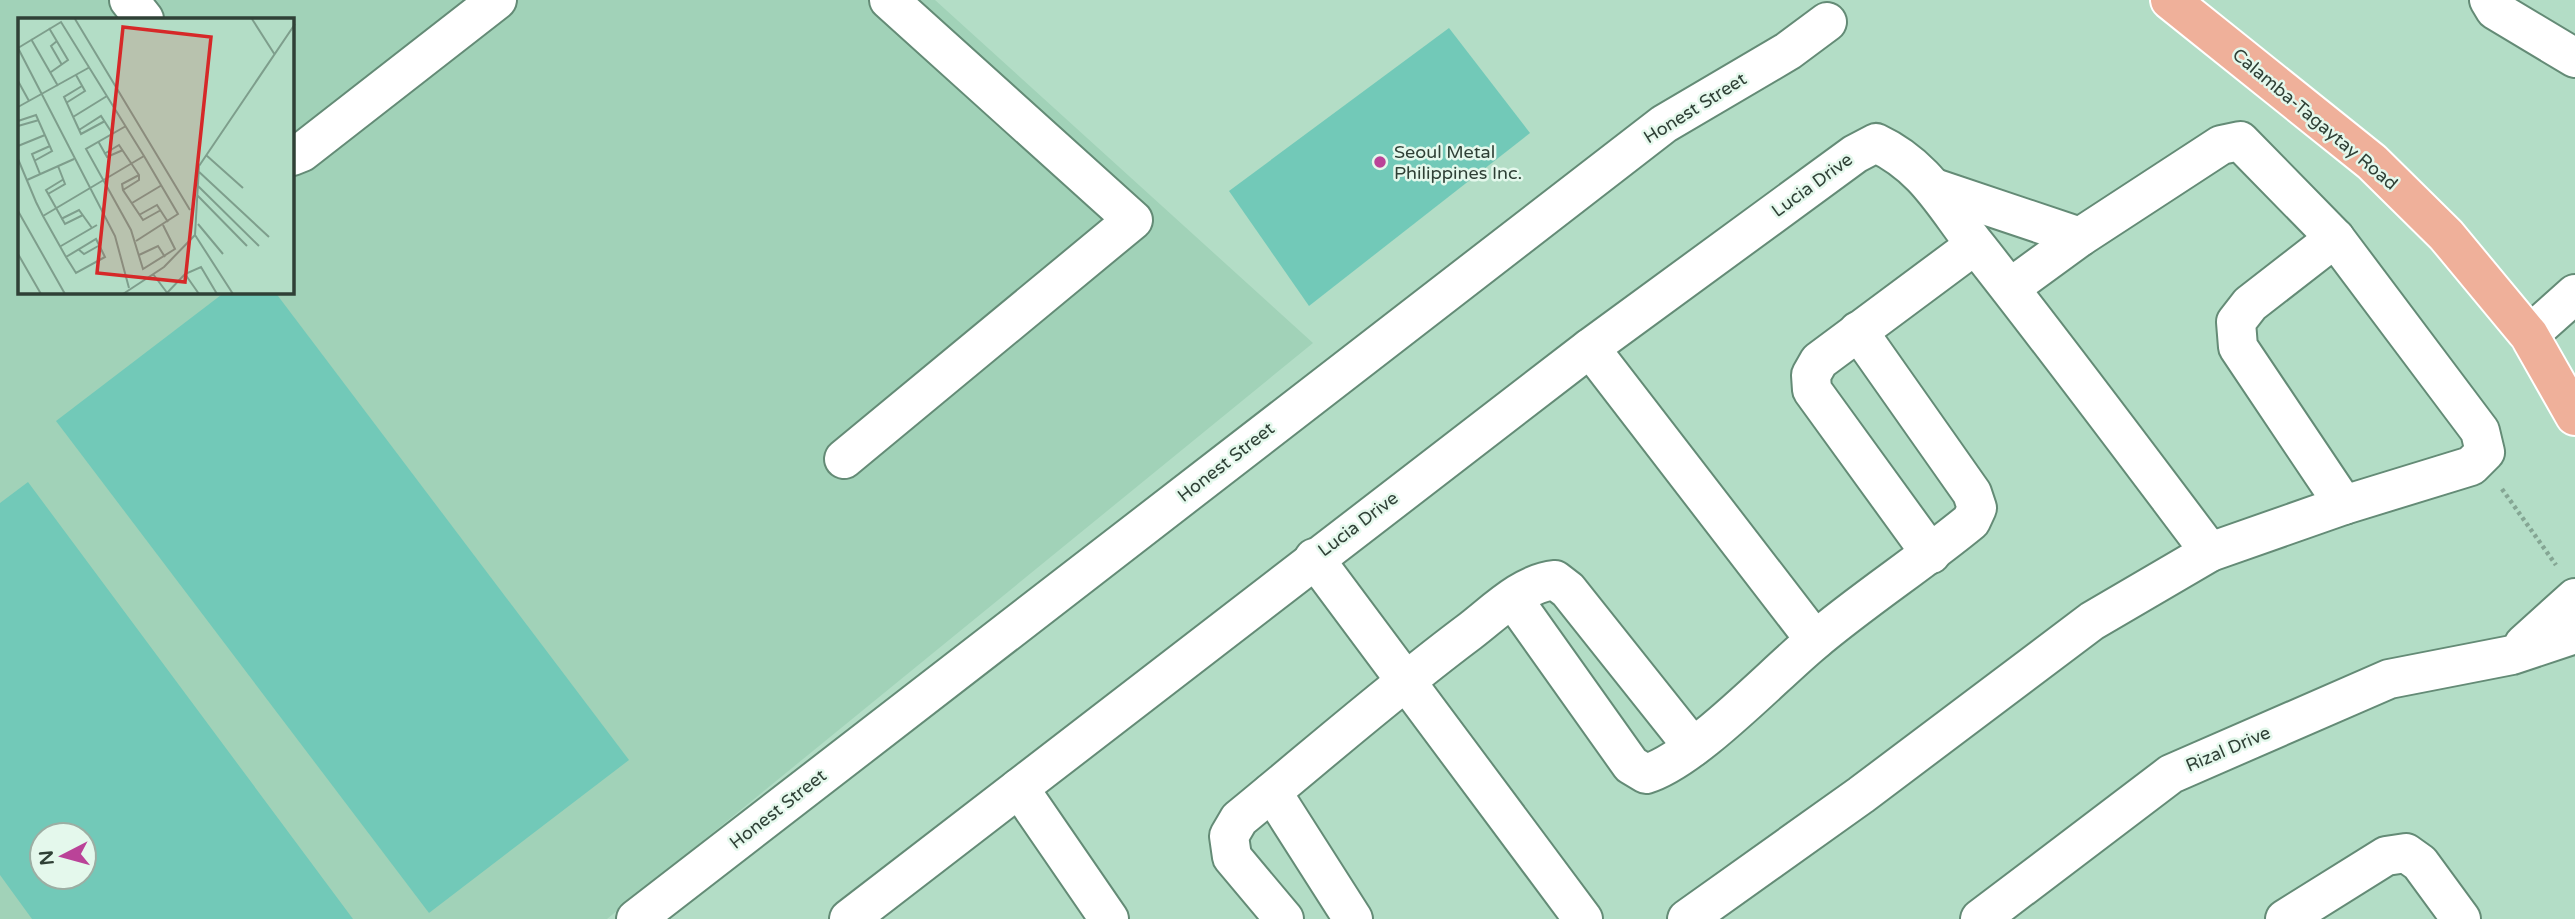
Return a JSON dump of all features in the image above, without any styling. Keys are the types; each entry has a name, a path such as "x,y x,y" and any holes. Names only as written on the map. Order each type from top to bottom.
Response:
{"main road":[{"name":"Calamba-Tagaytay Road","path":"2170,0 2372,162 2446,235 2529,335 2575,416"}],"street":[{"path":"129,0 143,18"},
{"path":"294,155 302,152 496,0"},
{"path":"844,458 1133,220 889,0"},
{"path":"2497,4 2575,58"},
{"name":"Honest Street","path":"636,919 1664,124 1788,51 1827,22"},
{"path":"1687,919 1861,795 2092,621 2210,552 2344,505 2470,466 2485,452 2480,431 2335,238 2240,141 2221,145 2080,237 2010,288"},
{"name":"Lucia Drive","path":"849,919 1218,637 1314,558 1590,348 1855,154 1876,143 1895,152 1937,189"},
{"path":"1937,189 2080,237"},
{"path":"1937,189 1975,245 2210,552"},
{"path":"2335,238 2250,304 2236,322 2238,347 2344,505"},
{"path":"1931,554 1812,390 1811,375 1819,361 1975,245"},
{"path":"2529,335 2575,294"},
{"path":"1513,599 1631,765 1646,774 1664,769 1693,747 1815,640 1971,521 1977,508 1972,493 1857,331"},
{"path":"1590,348 1815,640"},
{"path":"1314,558 1583,919"},
{"path":"1284,919 1232,857 1229,836 1239,819 1405,681 1513,599 1541,582 1555,580 1568,590 1693,747"},
{"path":"2512,655 2567,583"},
{"name":"Rizal Drive","path":"1980,919 2171,774 2389,679 2512,655 2575,634"},
{"path":"1019,788 1109,919"},
{"path":"1272,792 1353,919"},
{"path":"2286,919 2386,856 2406,853 2420,863 2461,919"}],"path":[{"path":"2479,457 2567,583"}],"shaded area":[{"path":"0,0 935,0 1313,343 607,919 0,919"}],"building":[{"name":"Seoul Metal Philippines Inc.","path":"1449,28 1530,133 1309,306 1229,191"},
{"path":"222,294 277,294 629,760 429,913 56,421"},
{"path":"28,482 353,919 32,919 0,875 0,503"}],"place":[{"name":"Seoul Metal Philippines Inc.","path":"1380,162"}]}
